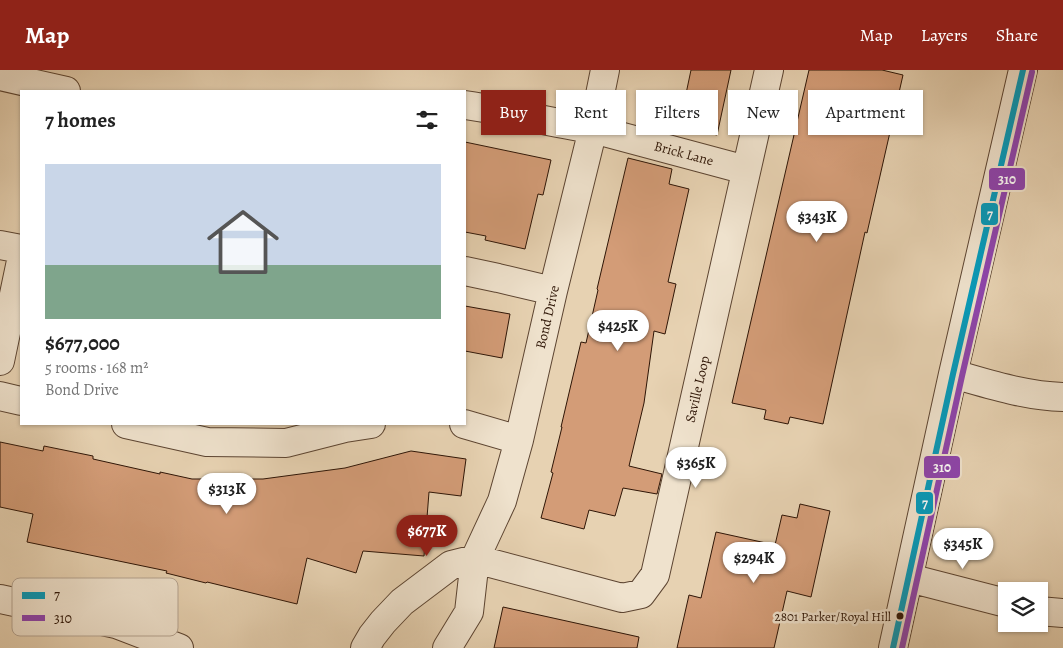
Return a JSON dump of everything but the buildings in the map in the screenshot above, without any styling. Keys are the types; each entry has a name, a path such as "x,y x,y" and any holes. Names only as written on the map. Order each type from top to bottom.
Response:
{"street":[{"name":"Bond Drive","path":"601,90 605,70"},
{"name":"Saville Loop","path":"475,559 622,598 641,594 655,575 769,70"},
{"path":"893,648 953,374 1023,70"},
{"path":"0,76 62,90"},
{"name":"Brick Lane","path":"466,105 493,108 556,123"},
{"name":"Bond Drive","path":"447,648 469,612 475,559 502,501 519,440 592,135"},
{"name":"Brick Lane","path":"615,135 746,170"},
{"path":"0,244 20,249"},
{"path":"0,361 20,266"},
{"path":"466,271 553,291"},
{"path":"953,374 1016,391 1063,397"},
{"path":"0,396 20,400"},
{"path":"130,425 207,442 286,443 364,425"},
{"path":"466,425 519,440"},
{"path":"365,648 383,622 402,602 451,565 475,559"},
{"path":"909,578 998,601"},
{"path":"1048,612 1063,613"},
{"path":"146,636 174,647"}],"transit line":[{"name":"7","path":"893,648 953,374 1023,70"},
{"name":"310","path":"902,648 1032,72"}],"place":[{"name":"2801 Parker/Royal Hill","path":"900,616"}]}
